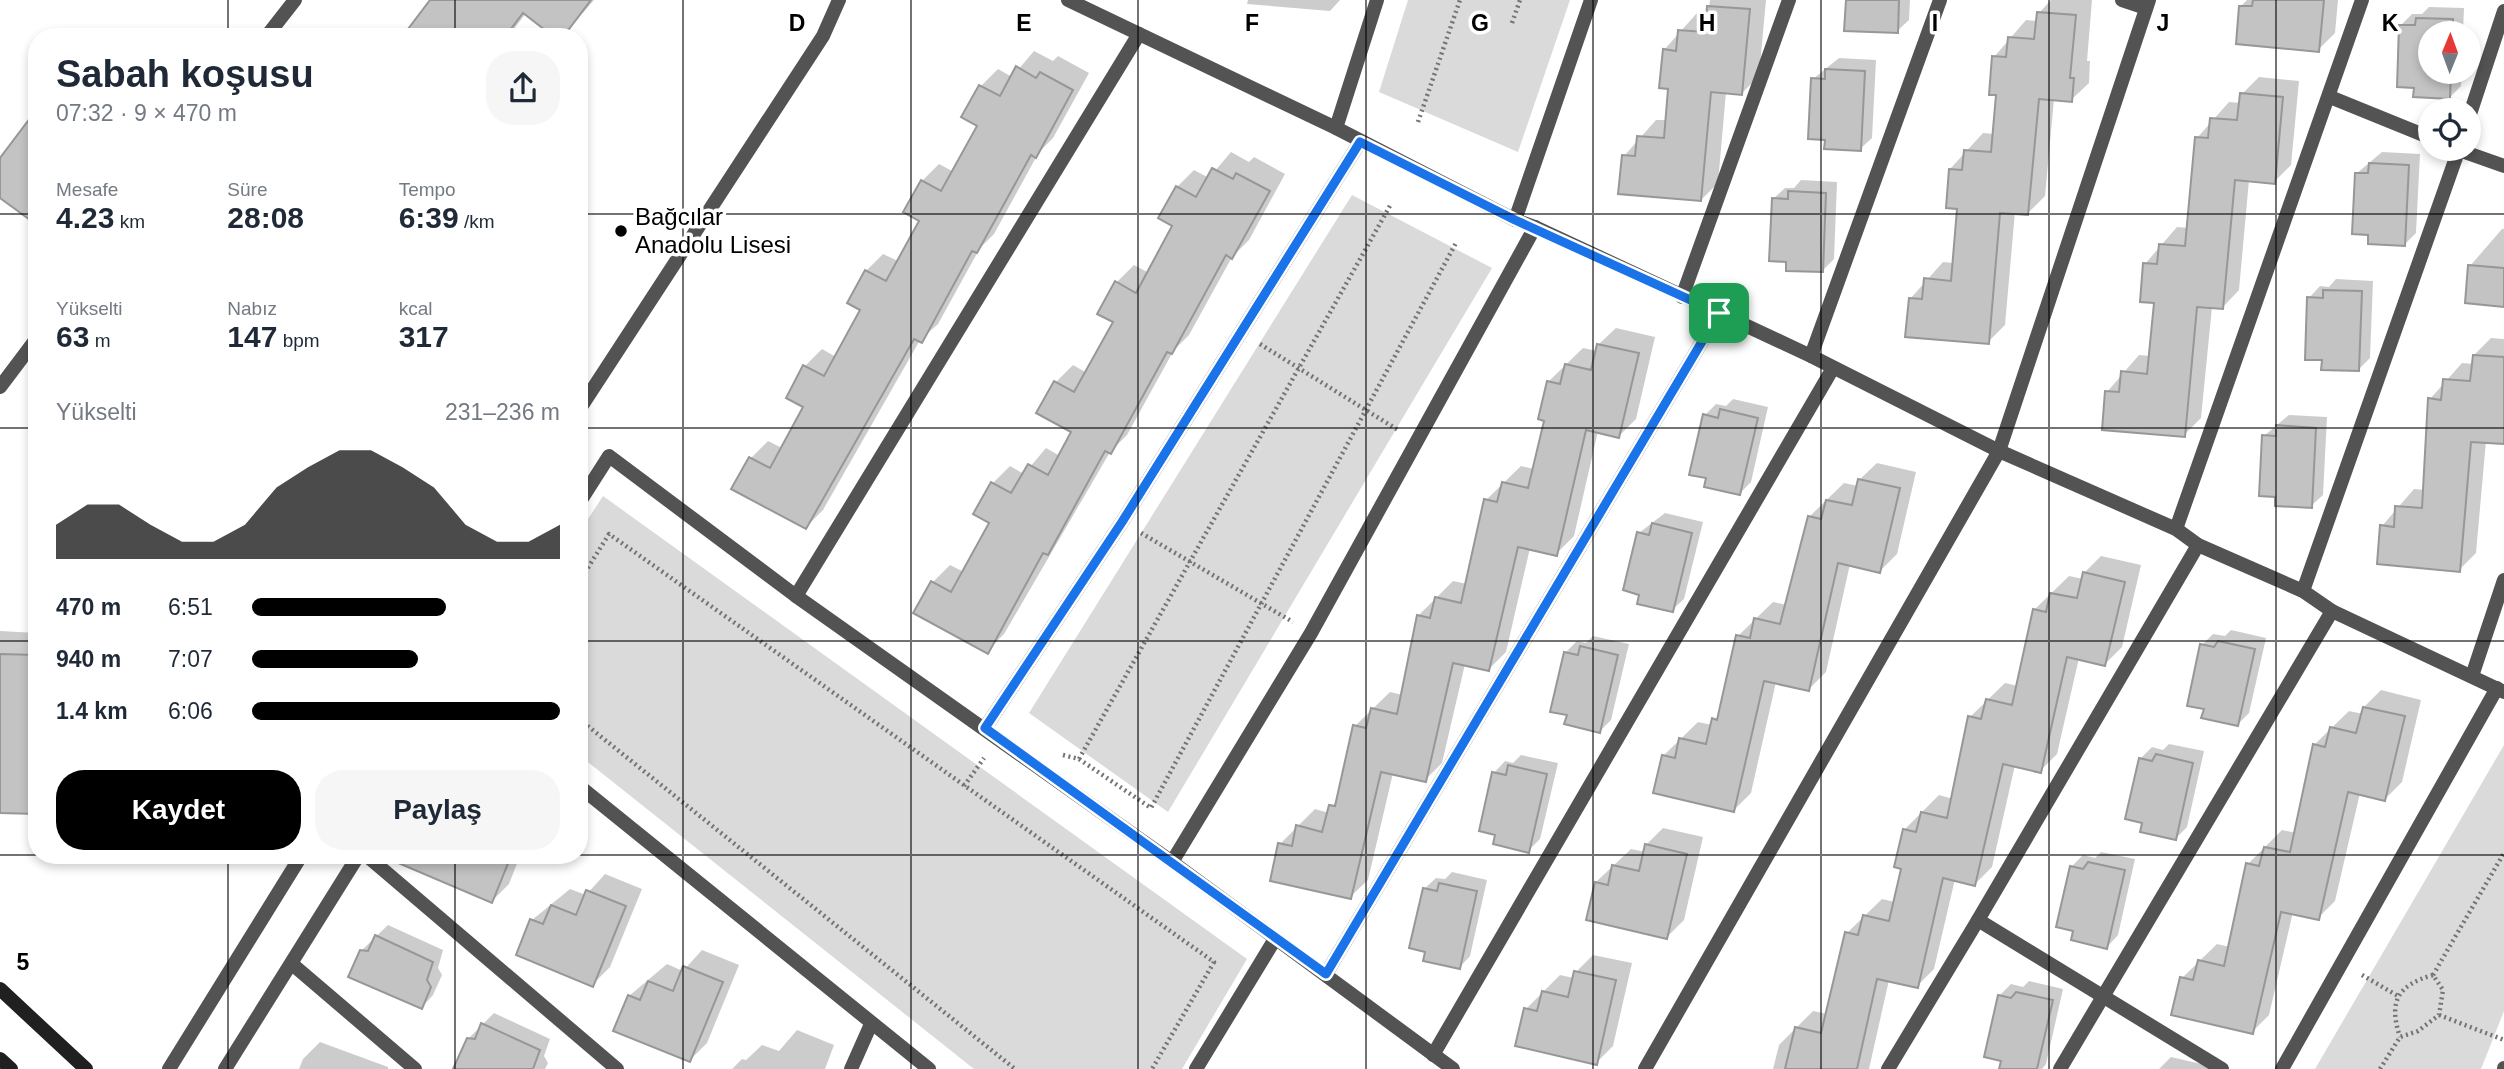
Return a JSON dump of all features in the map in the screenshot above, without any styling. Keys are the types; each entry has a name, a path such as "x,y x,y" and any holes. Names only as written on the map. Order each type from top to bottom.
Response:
{"main road":[{"path":"0,989 86,1069"},
{"path":"0,1059 11,1069"}],"street":[{"path":"273,28 295,0"},
{"path":"588,396 823,36 839,0"},
{"path":"1069,0 1336,128 1515,220 1811,356 1999,451 2176,529 2198,545 2303,590 2332,611 2501,690 2282,1069"},
{"path":"1336,128 1377,0"},
{"path":"1515,220 1591,0"},
{"path":"1682,297 1789,0"},
{"path":"1811,356 1940,0"},
{"path":"1645,1069 1999,451 2147,4 2122,0"},
{"path":"2176,529 2362,0"},
{"path":"2475,98 2504,12"},
{"path":"796,596 1139,34"},
{"path":"2330,97 2418,133"},
{"path":"985,728 1122,522 1360,142"},
{"path":"2481,158 2504,166"},
{"path":"2303,590 2454,161"},
{"path":"1172,862 1311,633 1535,227"},
{"path":"1326,974 1719,313"},
{"path":"0,387 28,350"},
{"path":"1433,1055 1833,368"},
{"path":"588,489 609,456 796,596 1172,862 1453,1069"},
{"path":"1888,1069 2198,545"},
{"path":"2472,676 2504,580"},
{"path":"2060,1069 2332,611"},
{"path":"588,793 929,1069"},
{"path":"169,1069 296,864"},
{"path":"225,1069 353,864"},
{"path":"376,864 617,1069"},
{"path":"1978,920 2222,1069"},
{"path":"1196,1069 1275,939"},
{"path":"292,964 415,1069"},
{"path":"851,1069 872,1024"}],"path":[{"path":"1418,122 1460,0"},
{"path":"1512,23 1520,0"},
{"path":"1079,759 1391,204"},
{"path":"1151,808 1457,241"},
{"path":"1243,332 1417,441"},
{"path":"1122,522 1311,633"},
{"path":"588,568 609,534 1214,962 1152,1069"},
{"path":"588,726 1015,1069"},
{"path":"2400,1037 2394,1021 2398,996 2410,982 2432,975 2504,853"},
{"path":"2342,964 2398,996"},
{"path":"2380,1069 2400,1037 2418,1031 2439,1015 2443,990 2432,975"},
{"path":"2439,1015 2504,1040"}],"shaded area":[{"path":"1408,0 1570,0 1518,152 1379,92"},
{"path":"1352,195 1492,268 1168,812 1029,713"},
{"path":"603,496 1247,959 1182,1069 974,1069 588,762 588,519"},
{"path":"2504,745 2504,1011 2481,1069 2315,1069"}],"building":[{"path":"430,0 591,0 570,28 542,28 523,13 512,28 409,28"},
{"path":"1846,0 1899,0 1898,33 1844,31"},
{"path":"2253,0 2324,0 2319,52 2236,44 2239,6 2252,6"},
{"path":"1707,6 1750,9 1742,95 1711,92 1701,201 1618,194 1622,155 1635,156 1637,136 1664,138 1668,89 1659,88 1663,49 1676,51 1678,30 1705,32"},
{"path":"2037,12 2076,15 2070,78 2074,78 2072,102 2039,99 2028,215 2000,213 1989,344 1905,337 1909,298 1922,299 1924,278 1951,281 1957,209 1946,208 1949,169 1962,170 1964,150 1991,152 1996,95 1989,95 1992,56 2006,57 2008,37 2034,39"},
{"path":"2416,18 2453,19 2418,21 2418,84 2451,84 2450,98 2413,97 2414,88 2397,87 2399,25 2415,25"},
{"path":"1016,66 1036,78 1040,72 1073,90 1036,158 1031,155 977,253 972,251 922,343 914,339 806,529 731,489 749,457 770,468 803,407 786,398 803,365 824,376 860,310 847,303 865,270 886,281 919,221 903,212 921,180 941,191 977,126 961,117 979,85 1000,96"},
{"path":"1825,69 1865,71 1861,151 1824,149 1825,140 1808,139 1811,78 1825,79"},
{"path":"2240,93 2283,97 2275,184 2235,180 2223,309 2197,307 2185,437 2102,430 2105,391 2119,392 2121,371 2147,374 2154,303 2140,302 2143,263 2157,264 2159,244 2185,246 2195,137 2208,138 2210,118 2237,120"},
{"path":"28,121 28,218 0,198 0,158"},
{"path":"2369,163 2409,165 2405,246 2368,244 2368,235 2352,234 2355,173 2368,173"},
{"path":"1212,168 1233,179 1236,173 1270,191 1232,259 1226,255 1172,354 1167,352 1111,454 1105,451 1048,555 1043,553 988,654 913,613 931,581 951,592 989,523 973,514 991,482 1011,493 1028,464 1048,475 1071,432 1036,413 1054,381 1074,392 1113,322 1097,314 1115,281 1136,293 1172,226 1158,218 1176,186 1196,197"},
{"path":"1788,191 1826,193 1823,272 1786,271 1786,262 1769,261 1772,198 1788,199"},
{"path":"2468,265 2504,268 2504,307 2465,303"},
{"path":"2323,290 2362,291 2359,371 2321,370 2322,360 2305,360 2307,297 2323,298"},
{"path":"1597,344 1639,353 1619,438 1586,430 1557,556 1518,547 1489,671 1453,663 1426,782 1381,772 1351,899 1270,881 1278,843 1292,846 1296,825 1322,832 1329,805 1335,806 1353,725 1366,728 1371,708 1397,714 1417,615 1430,618 1435,597 1461,603 1484,499 1497,502 1502,482 1528,488 1544,421 1538,419 1547,381 1560,384 1565,364 1591,370"},
{"path":"2473,355 2504,357 2504,444 2471,442 2460,572 2377,564 2380,525 2394,527 2395,506 2422,508 2428,398 2441,400 2443,379 2470,381"},
{"path":"1720,409 1758,418 1740,495 1704,487 1706,478 1689,475 1703,414 1718,418"},
{"path":"2276,425 2316,428 2312,508 2275,506 2275,497 2259,496 2262,435 2276,436"},
{"path":"1858,479 1900,488 1880,573 1838,563 1809,691 1764,681 1734,812 1653,793 1662,755 1675,758 1679,738 1706,744 1712,718 1717,720 1736,635 1750,638 1754,618 1780,624 1808,516 1821,519 1826,500 1852,505"},
{"path":"1652,523 1692,533 1673,612 1637,604 1639,595 1623,590 1637,532 1649,535"},
{"path":"2083,572 2125,582 2105,666 2067,657 2041,773 2003,764 1975,886 1943,878 1918,988 1877,979 1857,1069 1785,1069 1795,1027 1821,1033 1845,932 1858,935 1863,915 1889,921 1901,869 1894,867 1903,829 1916,832 1921,812 1947,818 1968,716 1981,719 1986,699 2012,705 2033,609 2046,612 2050,593 2077,598"},
{"path":"2218,641 2255,649 2238,726 2201,718 2204,709 2187,706 2200,644 2214,647"},
{"path":"1580,646 1618,655 1600,733 1564,724 1567,715 1550,712 1564,652 1578,655"},
{"path":"0,654 28,655 28,814 0,813"},
{"path":"2363,707 2405,716 2385,801 2348,792 2319,920 2281,912 2253,1034 2171,1015 2180,977 2193,980 2198,960 2224,966 2246,863 2259,866 2264,847 2290,852 2313,744 2325,747 2330,727 2356,733"},
{"path":"2156,754 2193,763 2176,840 2140,832 2142,823 2125,819 2139,758 2152,761"},
{"path":"1508,765 1547,774 1529,853 1493,844 1495,835 1479,831 1492,772 1506,775"},
{"path":"1645,844 1687,854 1667,939 1586,920 1595,882 1608,885 1612,865 1639,871"},
{"path":"2088,862 2125,870 2107,949 2071,940 2073,931 2056,927 2070,866 2083,869"},
{"path":"401,864 508,864 492,903"},
{"path":"1439,883 1477,891 1460,969 1423,961 1425,952 1409,948 1423,888 1437,891"},
{"path":"586,890 626,906 593,987 516,955 530,919 543,924 551,905 576,915"},
{"path":"375,935 433,962 427,980 431,987 422,1009 348,977 360,950 368,951"},
{"path":"683,966 723,982 690,1062 613,1031 628,995 640,1000 648,981 673,991"},
{"path":"1574,971 1616,980 1597,1065 1515,1046 1524,1008 1537,1011 1542,991 1568,997"},
{"path":"2016,992 2053,1000 2037,1069 1999,1069 2001,1061 1984,1057 1998,995 2011,998"},
{"path":"481,1023 540,1050 533,1069 453,1069 467,1038 475,1039"}],"place":[{"name":"Bağcılar Anadolu Lisesi","path":"621,231"}],"route":[{"path":"1360,142 1515,220 1719,313 1326,974 985,728 1122,522 1360,142"}]}
